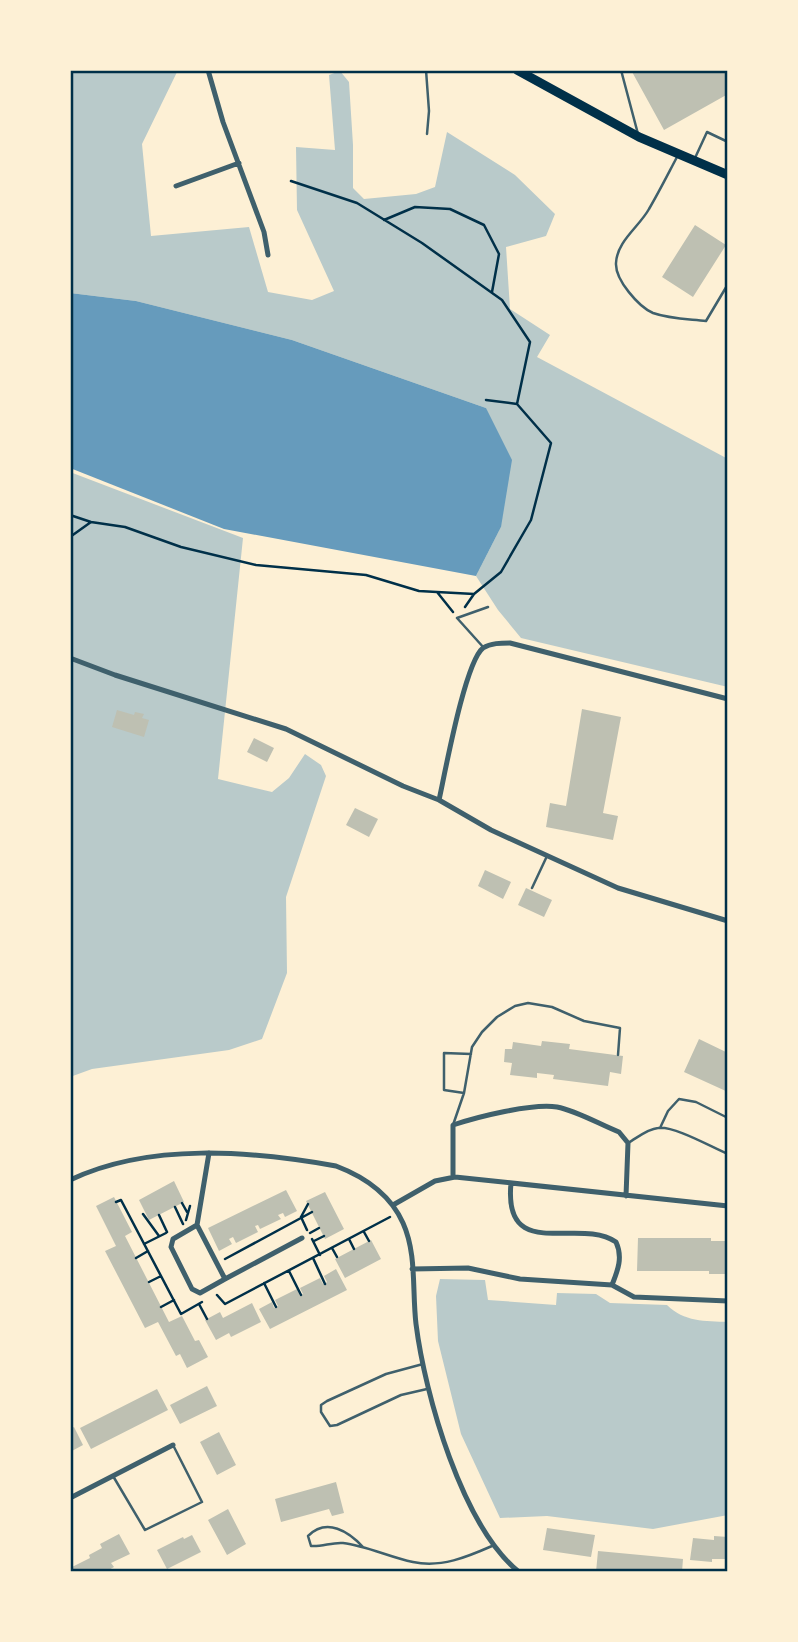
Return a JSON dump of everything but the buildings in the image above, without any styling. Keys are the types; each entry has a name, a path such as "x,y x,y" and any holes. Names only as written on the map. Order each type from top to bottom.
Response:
{"main road":[{"path":"517,70 639,137 728,175"}],"street":[{"path":"208,70 223,122 264,232 268,254"},
{"path":"176,186 239,163"},
{"path":"439,800 460,709 476,657 484,648 496,643 510,643 728,699"},
{"path":"70,658 286,729 403,786 439,800 491,830 618,888 728,921"},
{"path":"453,1177 453,1125 469,1119 539,1106 558,1108 619,1132 628,1143 626,1196"},
{"path":"209,1153 197,1225 225,1279"},
{"path":"70,1180 128,1161 209,1153 310,1161 336,1166 378,1189 393,1205 404,1225 411,1249 414,1308 423,1364 445,1442 474,1514 492,1546 519,1572"},
{"path":"393,1205 435,1181 453,1177 728,1206"},
{"path":"511,1184 509,1201 520,1225 540,1232 605,1236 616,1242 620,1253 619,1264 612,1285"},
{"path":"197,1225 173,1239 171,1247 192,1289 200,1293 302,1238"},
{"path":"412,1269 468,1268 520,1279 612,1285 634,1297 728,1301"},
{"path":"70,1498 173,1445"}],"lane":[{"path":"426,70 429,111 427,134"},
{"path":"621,70 639,137"},
{"path":"694,161 707,132 728,142"},
{"path":"678,154 648,213 636,224 620,248 616,265 624,288 651,312 679,319 706,320 728,284"},
{"path":"484,648 457,618 488,607"},
{"path":"532,888 547,856"},
{"path":"453,1125 464,1093 472,1047 497,1017 515,1006 528,1003 552,1007 584,1021 620,1028 618,1055"},
{"path":"464,1093 444,1090 444,1053 471,1054"},
{"path":"660,1128 668,1111 679,1099 696,1102 728,1118"},
{"path":"628,1143 649,1130 660,1128 728,1154"},
{"path":"423,1364 386,1374 327,1401 321,1405 321,1412 330,1426 338,1425 401,1395 428,1388"},
{"path":"113,1475 145,1530 202,1502 173,1445"},
{"path":"363,1547 349,1532 338,1528 321,1528 308,1536 308,1542 315,1547 341,1543 415,1563 437,1564 469,1556 492,1546"}],"path":[{"path":"291,181 357,203 502,300 530,342 517,404"},
{"path":"384,220 415,207 450,209 484,225 499,254 492,292"},
{"path":"437,592 457,618 474,594 501,572 531,520 551,443 517,404 486,400"},
{"path":"70,515 91,522 125,527 181,547 256,565 366,575 419,591 474,594"},
{"path":"70,537 91,522"},
{"path":"116,1202 121,1200 181,1314 207,1300"},
{"path":"144,1244 183,1224 191,1201"},
{"path":"182,1203 188,1214"},
{"path":"301,1217 308,1204"},
{"path":"175,1207 183,1224"},
{"path":"217,1264 312,1212"},
{"path":"143,1214 159,1236"},
{"path":"159,1215 167,1232"},
{"path":"215,1295 219,1295 225,1304 390,1217"},
{"path":"309,1233 319,1228"},
{"path":"364,1231 369,1241"},
{"path":"313,1242 324,1237"},
{"path":"349,1239 354,1249"},
{"path":"332,1248 337,1257"},
{"path":"136,1258 148,1251"},
{"path":"313,1258 325,1283"},
{"path":"289,1271 302,1295"},
{"path":"149,1282 161,1276"},
{"path":"264,1283 276,1307"},
{"path":"161,1307 174,1300"},
{"path":"199,1304 207,1319"}],"shaded area":[{"path":"70,70 178,70 142,144 151,236 249,227 268,292 312,300 334,291 297,210 296,147 335,150 329,75 340,71 349,82 353,188 364,199 416,194 435,187 447,132 515,175 555,214 546,236 506,247 510,309 550,335 537,357 728,459 728,687 521,638 498,610 476,576 501,527 486,408 292,340 136,301 70,293"},
{"path":"70,472 243,538 218,779 272,792 289,778 305,754 321,765 326,776 286,897 287,973 262,1039 229,1050 92,1069 70,1077"},
{"path":"440,1279 485,1280 488,1300 556,1305 557,1293 596,1294 610,1303 667,1305 688,1318 728,1322 728,1515 653,1529 547,1516 500,1518 461,1434 438,1341 436,1296"}],"water":[{"path":"70,293 136,301 292,340 486,408 512,460 501,527 476,576 224,529 70,468"}]}
